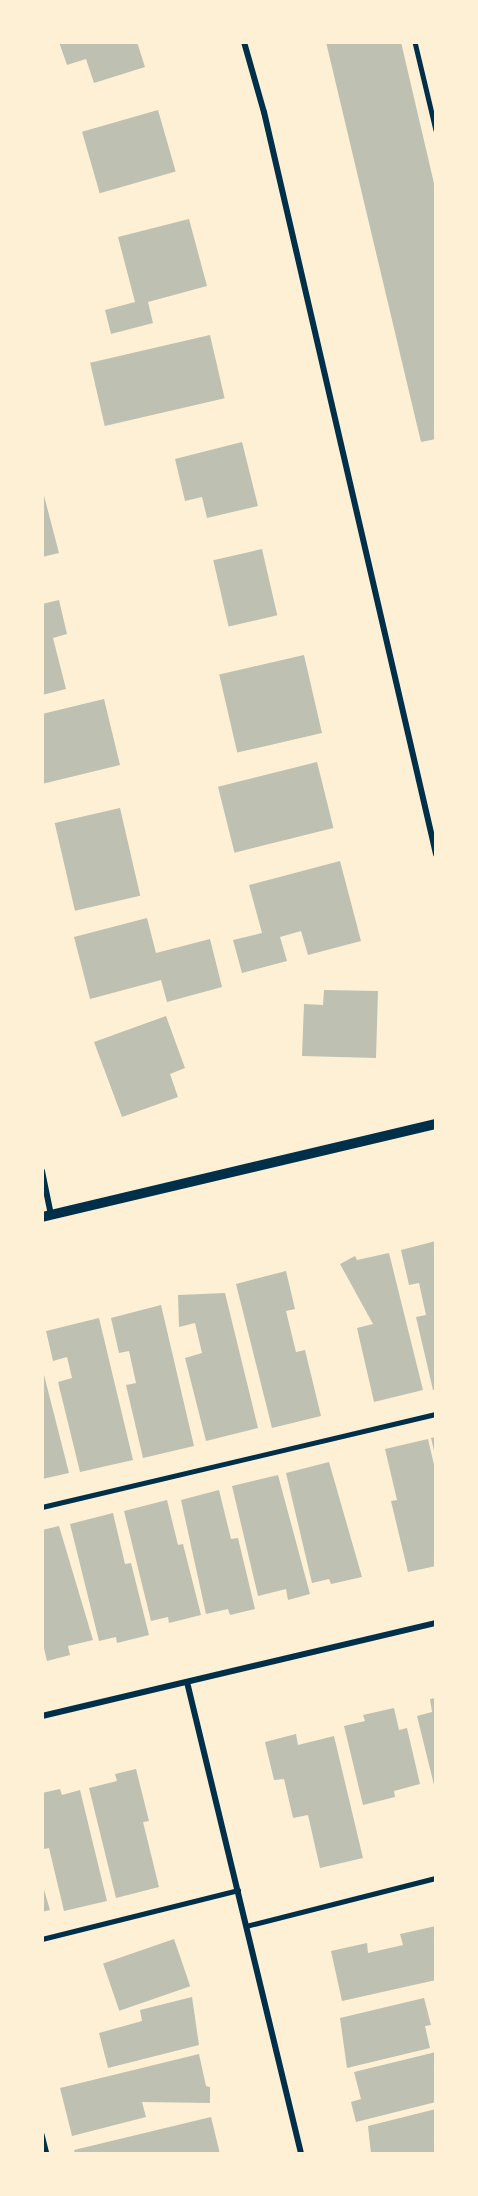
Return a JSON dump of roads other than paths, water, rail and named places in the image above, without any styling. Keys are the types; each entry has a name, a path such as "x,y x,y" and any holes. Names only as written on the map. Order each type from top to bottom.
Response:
{"street":[{"path":"244,42 264,111 436,854"},
{"path":"42,1171 46,1216 436,1124"},
{"path":"42,1716 436,1623"},
{"path":"187,1682 301,2154"}],"lane":[{"path":"415,42 436,130"},
{"path":"42,1507 436,1413"},
{"path":"246,1926 436,1878"},
{"path":"42,1939 238,1890"},
{"path":"42,2134 47,2154"}]}
